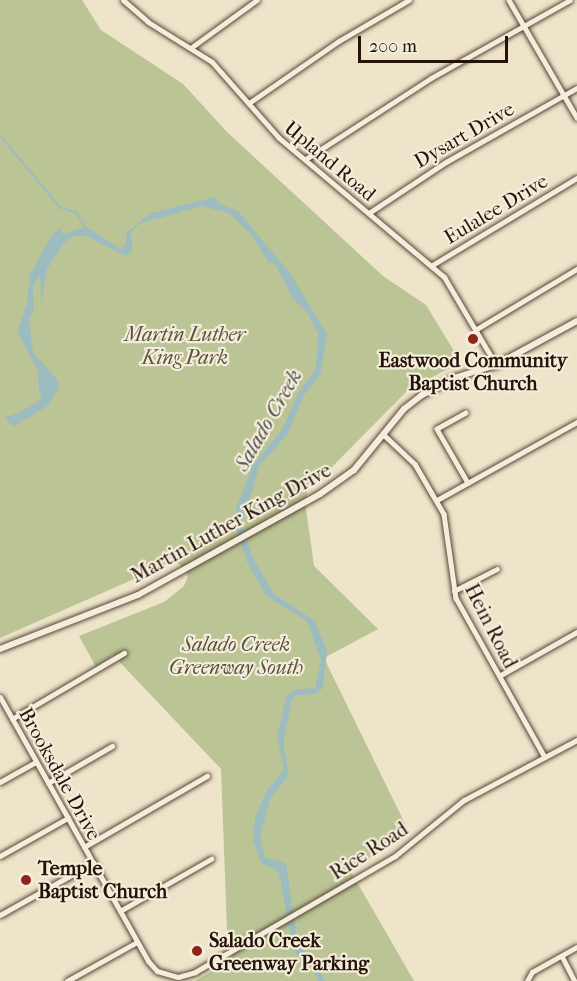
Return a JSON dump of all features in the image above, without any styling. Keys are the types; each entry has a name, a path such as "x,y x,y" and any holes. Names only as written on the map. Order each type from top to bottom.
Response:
{"main road":[{"name":"Martin Luther King Drive","path":"0,648 138,595 315,497 354,470 383,434 422,395 454,378 496,365 577,321"}],"street":[{"name":"Upland Road","path":"123,0 148,22 192,47 219,69 268,128 431,266 457,293 496,365"},
{"path":"192,47 258,0"},
{"path":"249,103 339,41 409,0"},
{"path":"509,0 577,118"},
{"path":"306,159 396,100 570,0"},
{"name":"Dysart Drive","path":"369,213 446,162 577,88"},
{"name":"Eulalee Drive","path":"431,266 577,178"},
{"path":"477,329 577,269"},
{"path":"466,413 438,429 468,483"},
{"path":"437,500 577,423"},
{"name":"Hein Road","path":"383,434 410,458 437,500 448,526 454,591 545,757"},
{"path":"454,591 497,568"},
{"path":"499,676 577,632"},
{"path":"12,719 124,653"},
{"name":"Brooksdale Drive","path":"0,697 2,707 12,719 137,942 151,965 171,978"},
{"name":"Rice Road","path":"171,978 188,975 214,961 404,851 464,800 577,740"},
{"path":"48,783 111,746"},
{"path":"0,782 36,762"},
{"path":"84,847 207,776"},
{"path":"0,856 68,818"},
{"path":"120,911 211,859"},
{"path":"0,915 93,863"},
{"path":"67,981 137,942"},
{"path":"527,981 532,972 577,947"},
{"path":"562,956 575,981"}],"green space":[{"name":"Martin Luther King Park","path":"0,0 82,0 101,30 183,84 227,132 383,276 426,305 454,351 451,353 458,364 409,389 326,473 309,484 305,502 314,566 378,629 324,658 410,834 350,870 414,981 195,981 233,959 227,930 221,769 113,655 96,667 79,636 164,602 184,586 188,576 185,569 175,561 0,638"}],"water":[{"path":"215,197 219,203 239,212 290,273 327,334 320,376 304,395 287,435 260,465 241,525 254,560 274,594 315,621 327,652 323,688 315,694 296,695 292,700 283,744 289,775 270,799 260,837 265,858 286,863 298,946 315,962 325,981 318,981 310,965 294,952 279,873 261,862 253,840 255,818 266,792 284,769 277,737 286,697 294,690 315,688 321,660 307,621 266,596 246,560 236,528 236,509 253,465 282,430 298,393 316,369 318,334 308,314 292,297 275,264 268,262 251,234 229,213 201,206 139,224 131,232 132,250 126,256 86,236 73,236 64,243 47,269 41,303 40,276 33,285 34,309 29,320 33,352 59,382 57,391 48,403 13,427 5,417 39,406 45,399 39,395 38,370 17,332 27,303 30,275 51,236 61,227 62,234 87,227 121,249 125,245 127,232 151,213"}],"waterway":[{"path":"0,135 60,207 77,213 85,227"},
{"name":"Salado Creek","path":"25,414 45,401 48,395"}],"place":[{"name":"Eastwood Community Baptist Church","path":"473,339"},
{"name":"Temple Baptist Church","path":"26,880"},
{"name":"Salado Creek Greenway Parking","path":"197,951"}],"park label":[{"name":"Salado Creek Greenway South","path":"236,656"}]}
